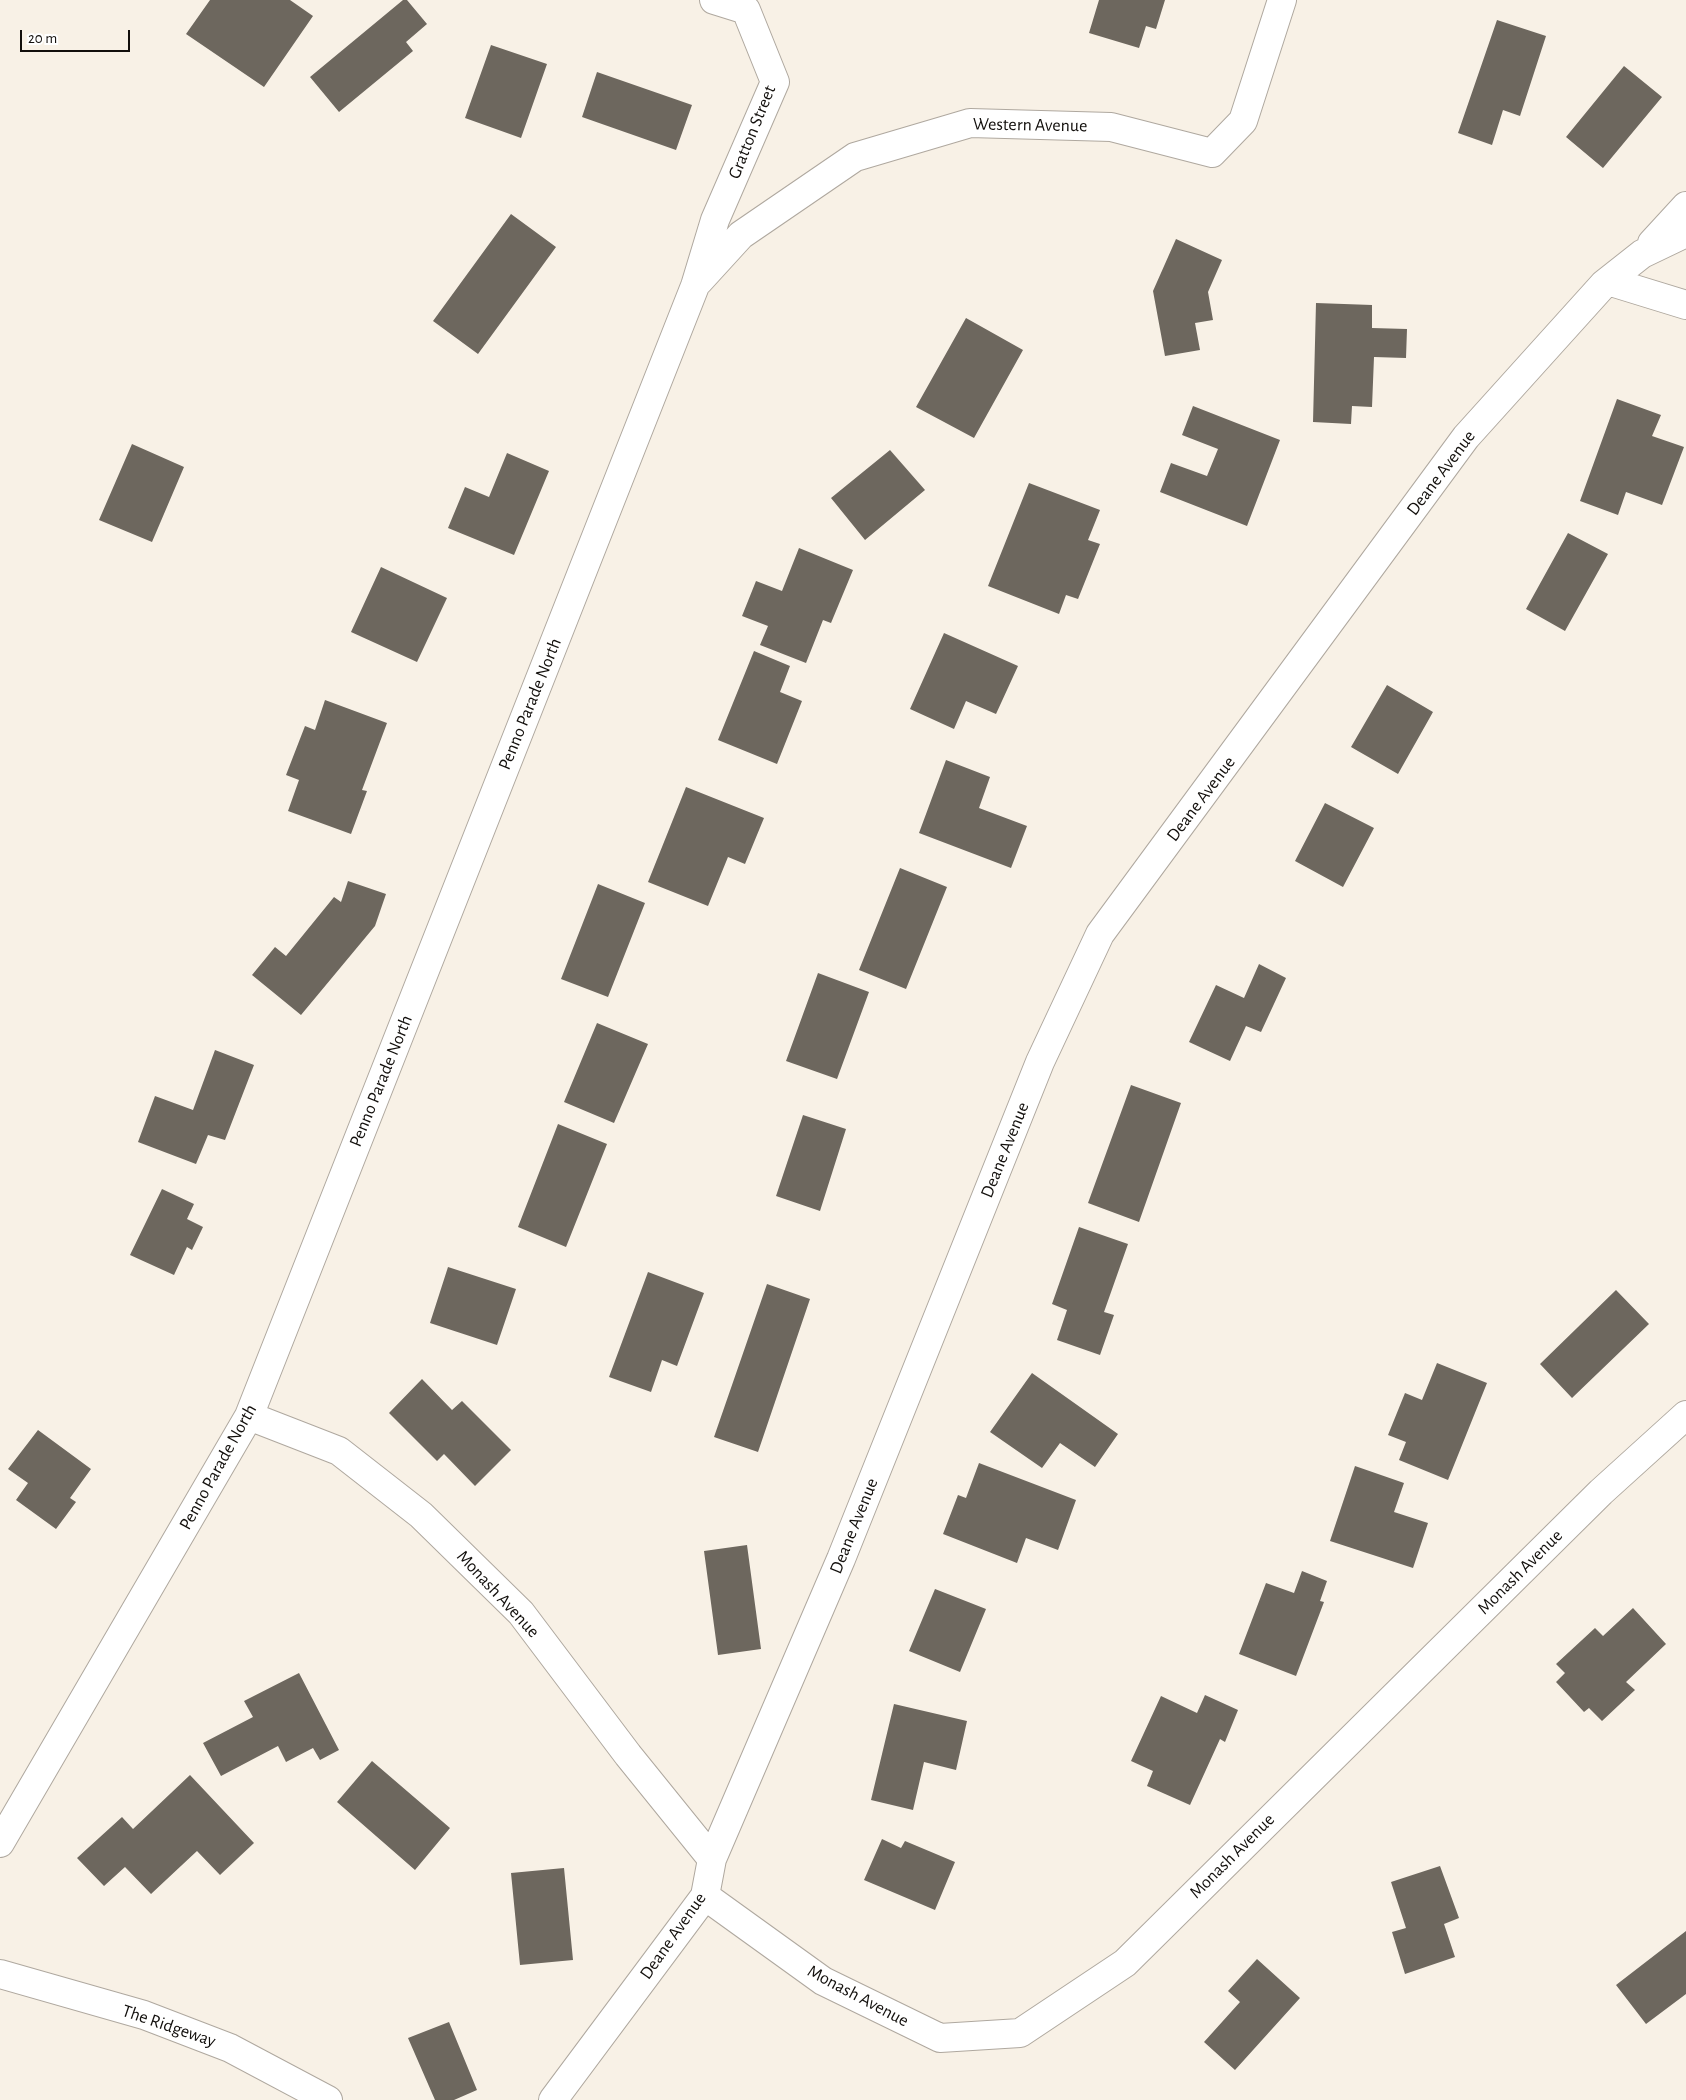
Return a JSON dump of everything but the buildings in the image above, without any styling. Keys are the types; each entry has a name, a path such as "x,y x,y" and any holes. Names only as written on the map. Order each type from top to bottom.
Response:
{"street":[{"name":"Gratton Street","path":"695,286 715,220 775,82 746,10 714,0"},
{"name":"Western Avenue","path":"695,286 741,235 854,157 970,123 1111,126 1212,152 1243,121 1282,0"},
{"path":"1642,254 1686,206"},
{"path":"1642,254 1686,233"},
{"name":"Deane Avenue","path":"553,2100 705,1896 712,1858 842,1559 1040,1062 1100,934 1466,438 1606,283 1642,254"},
{"path":"1606,283 1686,305"},
{"name":"Penno Parade North","path":"0,1844 249,1416 695,286"},
{"name":"Monash Avenue","path":"705,1896 823,1981 940,2038 1020,2033 1125,1963 1601,1492 1686,1415"},
{"name":"Monash Avenue","path":"249,1416 339,1451 421,1515 521,1613 628,1755 712,1858"},
{"name":"The Ridgeway","path":"0,1974 144,2015 230,2048 328,2100"}]}
